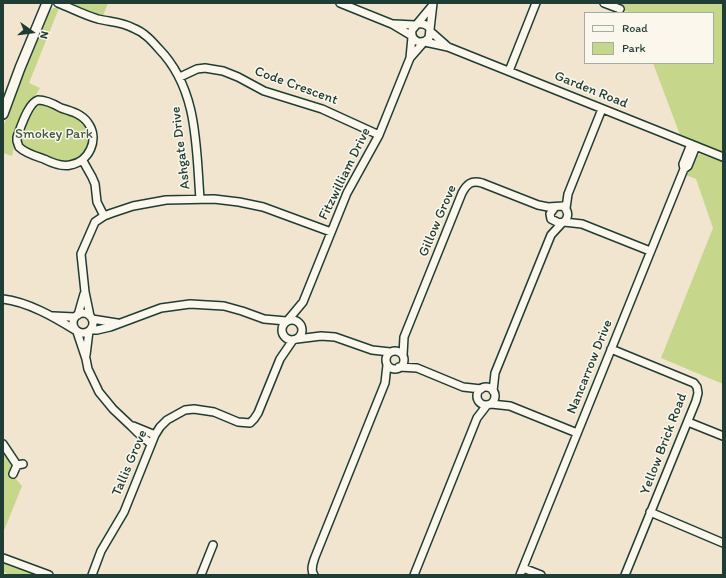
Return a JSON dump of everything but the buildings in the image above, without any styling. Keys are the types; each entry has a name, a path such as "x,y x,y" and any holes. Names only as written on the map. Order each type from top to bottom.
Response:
{"street":[{"path":"3,114 46,3"},
{"name":"Ashgate Drive","path":"58,3 97,18 125,24 135,28 148,38 172,64 180,77 188,96 193,117 200,199"},
{"path":"340,3 392,24 419,42 424,42 429,38 433,4"},
{"path":"509,71 536,3"},
{"path":"604,3 616,6"},
{"path":"412,37 412,30 433,4"},
{"path":"392,24 426,25 430,30"},
{"name":"Garden Road","path":"430,30 448,47"},
{"name":"Fitzwilliam Drive","path":"287,321 302,302 349,188 379,135 410,58 412,37"},
{"name":"Garden Road","path":"424,42 448,47 723,157"},
{"name":"Fitzwilliam Drive","path":"410,58 424,42"},
{"name":"Code Crescent","path":"180,77 197,69 205,68 223,71 264,91 322,109 379,135"},
{"path":"42,100 77,114 88,122 91,128 93,141 91,149 83,161 70,166 56,164 29,153 19,147 17,138 33,102 42,100"},
{"path":"414,575 477,418 478,393 495,373 551,236 568,217 568,194 602,109"},
{"name":"Nancarrow Drive","path":"520,575 650,251 684,169 688,166 693,145"},
{"path":"83,161 95,184 97,202 104,216"},
{"name":"Gillow Grove","path":"391,352 404,337 465,187 469,183 475,181 482,183 538,205 556,206"},
{"path":"551,236 551,211 568,194"},
{"path":"86,359 90,330 93,324 85,292 81,254 95,222 104,216 133,206 182,199 200,199 239,202 264,207 331,232"},
{"name":"Gillow Grove","path":"538,205 551,218"},
{"path":"556,206 563,206 582,224"},
{"path":"551,218 556,223 563,222 582,224 650,251"},
{"path":"85,292 72,323 86,359 88,369 99,392 113,409 136,432 151,444"},
{"path":"3,300 13,301 51,316 83,334 90,330 97,330 120,323 161,308 190,304 210,304 224,306 264,319 287,321 295,320 301,326 321,336"},
{"name":"Fitzwilliam Drive","path":"301,326 302,302"},
{"path":"51,316 76,316 84,313 91,318 120,323"},
{"path":"264,319 287,339 295,340 321,336 343,339 372,350 391,352 397,351 417,368 463,387 483,405 510,406"},
{"path":"283,335 281,328 287,321"},
{"path":"295,340 301,334 301,326"},
{"name":"Tallis Grove","path":"92,575 101,551 124,512 151,444 160,427 167,420 185,410 194,409 214,412 238,422 250,423 258,413 280,359 283,335"},
{"name":"Gillow Grove","path":"403,356 404,337"},
{"name":"Tallis Grove","path":"280,359 295,340"},
{"name":"Yellow Brick Road","path":"611,349 694,383 697,387 698,393 688,422 625,575"},
{"path":"372,350 391,368 417,368"},
{"path":"314,575 312,572 312,566 315,557 385,383 387,364 386,358 391,352"},
{"path":"385,383 403,363 403,356"},
{"path":"477,418 494,400 495,373"},
{"path":"463,387 488,388 510,406 577,433"},
{"path":"688,422 723,436"},
{"path":"131,426 155,435"},
{"path":"3,444 20,464 13,474"},
{"path":"650,512 723,542"},
{"path":"202,575 213,545"},
{"path":"3,558 50,575"},
{"path":"523,568 541,575"}],"green space":[{"path":"70,3 108,3 103,16"},
{"path":"620,3 723,3 723,153 680,135 653,64 714,64 714,12 628,12 623,10 624,7"},
{"path":"53,8 59,8 29,83 40,88 35,96 28,102 13,139 14,147 12,156 3,153 3,127 47,14"},
{"name":"Smokey Park","path":"41,104 52,106 65,112 77,118 85,125 89,136 88,147 77,160 71,162 61,162 29,150 22,145 21,140 25,124 36,105"},
{"path":"700,154 723,162 723,384 661,358 713,228 696,179 686,175 695,157"},
{"path":"3,450 11,461 10,477 15,478 22,486 3,533"},
{"path":"3,561 40,575 11,575 3,572"}]}
